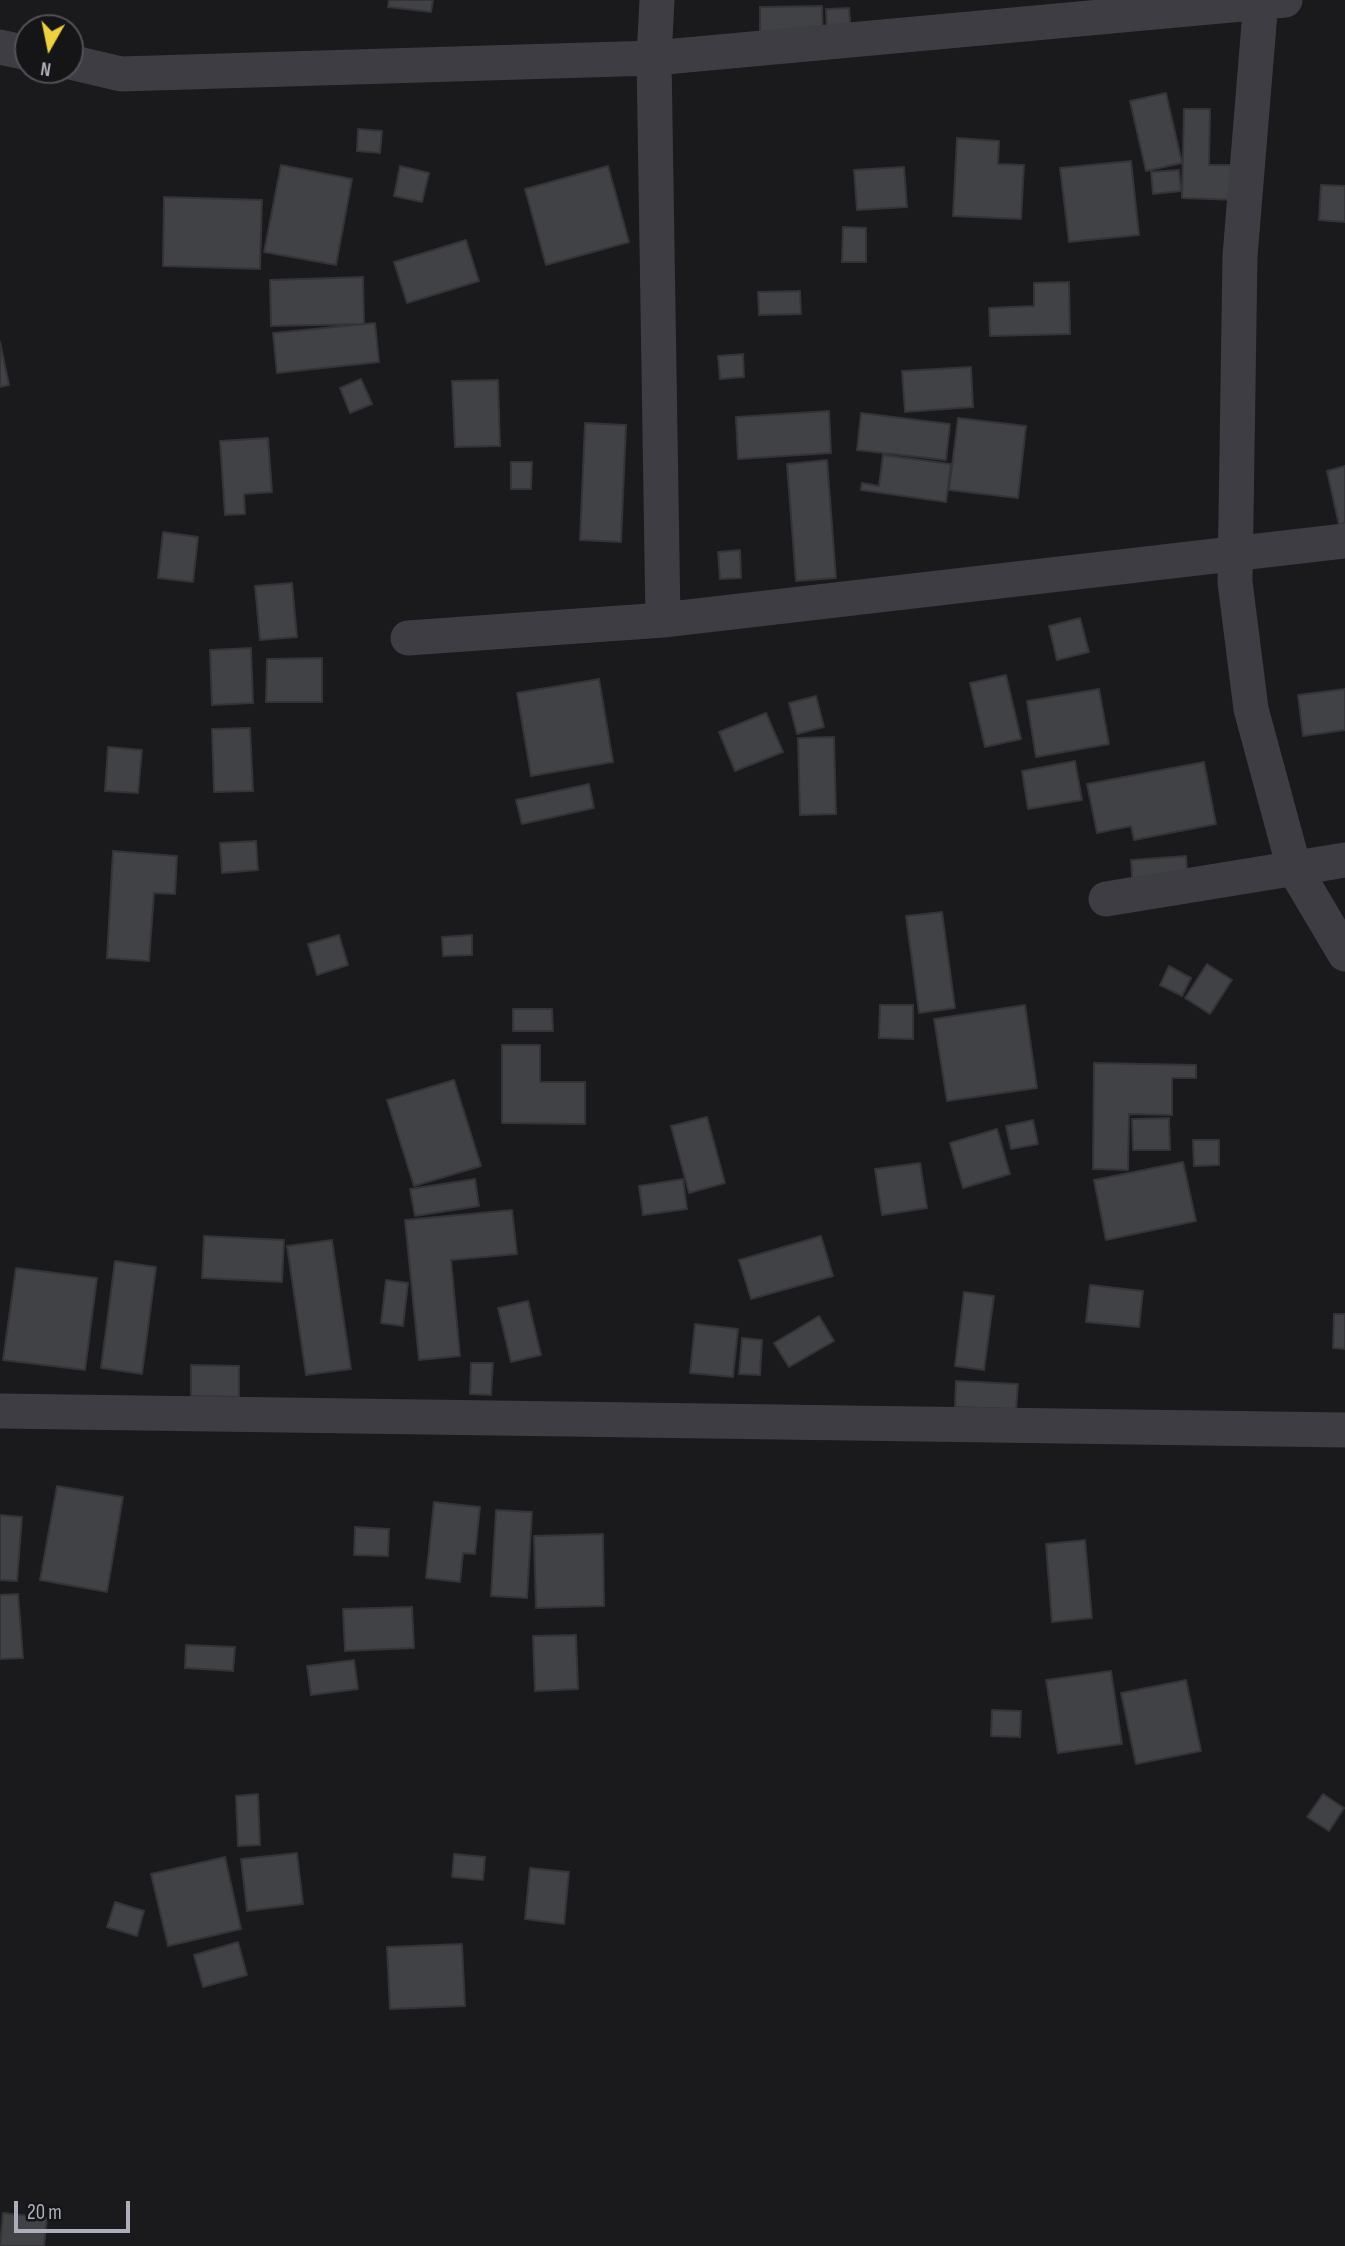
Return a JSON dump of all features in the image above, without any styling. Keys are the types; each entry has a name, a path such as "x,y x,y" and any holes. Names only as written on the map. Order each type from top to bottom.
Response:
{"street":[{"path":"657,0 654,58 663,620"},
{"path":"84,65 121,74 654,58 1269,1 1240,256 1235,582 1251,709 1294,868 1345,954"},
{"path":"408,638 663,620 1345,541"},
{"path":"1106,899 1345,860"},
{"path":"0,1411 1345,1430"}],"building":[{"path":"389,0 433,0 431,12 388,7"},
{"path":"822,6 823,43 760,43 760,7"},
{"path":"849,8 851,34 827,36 826,9"},
{"path":"1166,93 1182,163 1146,171 1130,101"},
{"path":"1184,109 1210,109 1209,165 1238,165 1238,200 1182,198"},
{"path":"358,129 382,131 380,153 357,151"},
{"path":"957,138 999,141 998,164 1024,165 1021,219 953,216"},
{"path":"1131,161 1139,235 1069,242 1060,168"},
{"path":"281,165 352,179 336,265 264,252"},
{"path":"400,166 429,173 422,202 394,196"},
{"path":"608,166 629,242 546,265 525,189"},
{"path":"904,167 907,207 857,210 854,170"},
{"path":"1179,170 1181,191 1153,194 1151,172"},
{"path":"1321,185 1345,186 1345,222 1319,220"},
{"path":"164,197 262,200 260,269 163,266"},
{"path":"843,227 866,228 866,262 842,262"},
{"path":"466,240 479,281 407,303 394,262"},
{"path":"363,277 364,324 271,326 270,280"},
{"path":"1069,282 1070,334 990,336 989,308 1034,306 1034,283"},
{"path":"800,291 801,314 759,315 758,292"},
{"path":"375,323 379,362 277,373 273,333"},
{"path":"0,342 9,385 0,387"},
{"path":"743,354 744,377 720,379 718,356"},
{"path":"971,367 973,407 905,412 902,371"},
{"path":"361,379 372,404 350,413 340,388"},
{"path":"498,380 500,446 455,447 452,381"},
{"path":"829,411 831,453 738,459 736,417"},
{"path":"861,413 950,424 946,460 857,450"},
{"path":"958,418 1026,426 1018,498 949,490"},
{"path":"585,423 626,425 621,542 580,540"},
{"path":"268,438 272,492 244,494 245,514 225,515 220,441"},
{"path":"883,455 951,464 946,502 861,490 862,483 879,486"},
{"path":"827,460 836,578 796,581 787,464"},
{"path":"511,462 532,462 531,489 511,489"},
{"path":"1345,466 1345,523 1339,525 1327,471"},
{"path":"163,532 198,537 193,582 158,578"},
{"path":"740,550 741,578 720,579 718,552"},
{"path":"292,583 297,637 260,640 255,586"},
{"path":"1080,618 1089,652 1057,660 1049,626"},
{"path":"251,648 253,703 212,705 210,650"},
{"path":"322,658 322,702 266,702 267,659"},
{"path":"1006,675 1021,739 985,747 970,683"},
{"path":"599,679 613,762 531,776 517,693"},
{"path":"1099,689 1109,744 1036,757 1027,701"},
{"path":"1345,689 1345,730 1303,736 1298,695"},
{"path":"816,696 824,727 797,734 789,703"},
{"path":"766,713 783,752 735,771 719,732"},
{"path":"250,728 253,791 214,792 212,729"},
{"path":"834,737 836,814 800,815 798,738"},
{"path":"108,747 142,750 138,793 105,791"},
{"path":"1075,761 1082,800 1028,809 1022,771"},
{"path":"1204,762 1216,824 1134,840 1131,826 1097,833 1087,784"},
{"path":"589,784 594,808 522,824 516,800"},
{"path":"256,841 258,870 222,873 220,843"},
{"path":"113,851 177,856 175,894 154,893 149,961 107,958"},
{"path":"1186,856 1188,886 1133,890 1131,860"},
{"path":"942,912 955,1008 919,1013 906,916"},
{"path":"339,935 348,965 317,975 308,944"},
{"path":"472,935 472,955 443,956 442,937"},
{"path":"1207,964 1232,980 1210,1014 1185,998"},
{"path":"1169,966 1191,978 1182,996 1160,985"},
{"path":"880,1005 913,1005 913,1039 879,1038"},
{"path":"1025,1005 1037,1088 947,1101 934,1019"},
{"path":"513,1009 552,1009 553,1031 513,1031"},
{"path":"502,1045 540,1045 540,1082 585,1082 585,1124 502,1123"},
{"path":"1094,1063 1196,1065 1196,1078 1172,1078 1172,1115 1129,1114 1128,1170 1093,1169"},
{"path":"454,1080 481,1166 414,1186 387,1100"},
{"path":"707,1117 725,1183 689,1193 671,1126"},
{"path":"1169,1118 1170,1150 1133,1150 1132,1119"},
{"path":"1033,1120 1038,1144 1011,1149 1006,1126"},
{"path":"997,1129 1010,1174 963,1188 950,1143"},
{"path":"1193,1140 1219,1140 1219,1165 1194,1166"},
{"path":"1183,1162 1196,1221 1106,1240 1094,1180"},
{"path":"920,1163 927,1208 882,1215 875,1169"},
{"path":"475,1179 479,1206 415,1216 410,1189"},
{"path":"683,1179 687,1209 643,1215 639,1186"},
{"path":"512,1210 517,1254 451,1260 460,1356 419,1360 405,1220"},
{"path":"204,1236 284,1240 282,1282 202,1278"},
{"path":"821,1236 833,1276 751,1299 739,1260"},
{"path":"332,1240 351,1369 306,1375 287,1246"},
{"path":"115,1261 156,1267 142,1374 101,1368"},
{"path":"16,1268 97,1278 85,1370 3,1360"},
{"path":"386,1280 408,1283 403,1326 381,1323"},
{"path":"1090,1285 1143,1291 1139,1327 1086,1322"},
{"path":"964,1292 994,1296 984,1370 955,1366"},
{"path":"528,1301 541,1355 511,1362 498,1308"},
{"path":"1334,1314 1345,1314 1345,1349 1333,1348"},
{"path":"819,1316 834,1341 789,1367 774,1343"},
{"path":"695,1324 738,1329 733,1377 690,1373"},
{"path":"742,1338 762,1340 760,1375 739,1374"},
{"path":"471,1363 493,1363 491,1395 470,1394"},
{"path":"191,1365 239,1366 239,1397 191,1396"},
{"path":"956,1381 1018,1384 1016,1409 955,1407"},
{"path":"57,1486 123,1497 107,1592 40,1580"},
{"path":"434,1502 480,1507 475,1554 463,1553 460,1582 426,1578"},
{"path":"496,1510 532,1512 527,1598 491,1596"},
{"path":"0,1515 22,1517 17,1581 0,1580"},
{"path":"355,1527 389,1529 388,1556 354,1555"},
{"path":"603,1534 604,1606 536,1608 534,1536"},
{"path":"1085,1540 1092,1618 1052,1622 1046,1544"},
{"path":"18,1594 23,1658 0,1659 0,1595"},
{"path":"412,1607 414,1648 345,1651 343,1609"},
{"path":"576,1635 578,1689 535,1691 533,1636"},
{"path":"186,1645 235,1647 233,1671 185,1668"},
{"path":"354,1660 358,1689 311,1695 307,1666"},
{"path":"1111,1671 1122,1744 1058,1753 1046,1680"},
{"path":"1186,1680 1201,1751 1136,1764 1121,1693"},
{"path":"992,1710 1021,1711 1020,1737 991,1736"},
{"path":"258,1794 260,1845 238,1846 236,1796"},
{"path":"1323,1794 1344,1808 1329,1831 1307,1817"},
{"path":"297,1853 303,1904 247,1911 241,1859"},
{"path":"454,1854 485,1857 483,1880 452,1877"},
{"path":"225,1857 241,1929 168,1946 151,1874"},
{"path":"530,1868 569,1872 564,1924 525,1919"},
{"path":"115,1902 144,1911 137,1936 107,1927"},
{"path":"238,1942 247,1975 203,1987 194,1955"},
{"path":"462,1944 465,2006 390,2009 387,1947"},
{"path":"3,2213 47,2218 44,2246 0,2246"}]}
